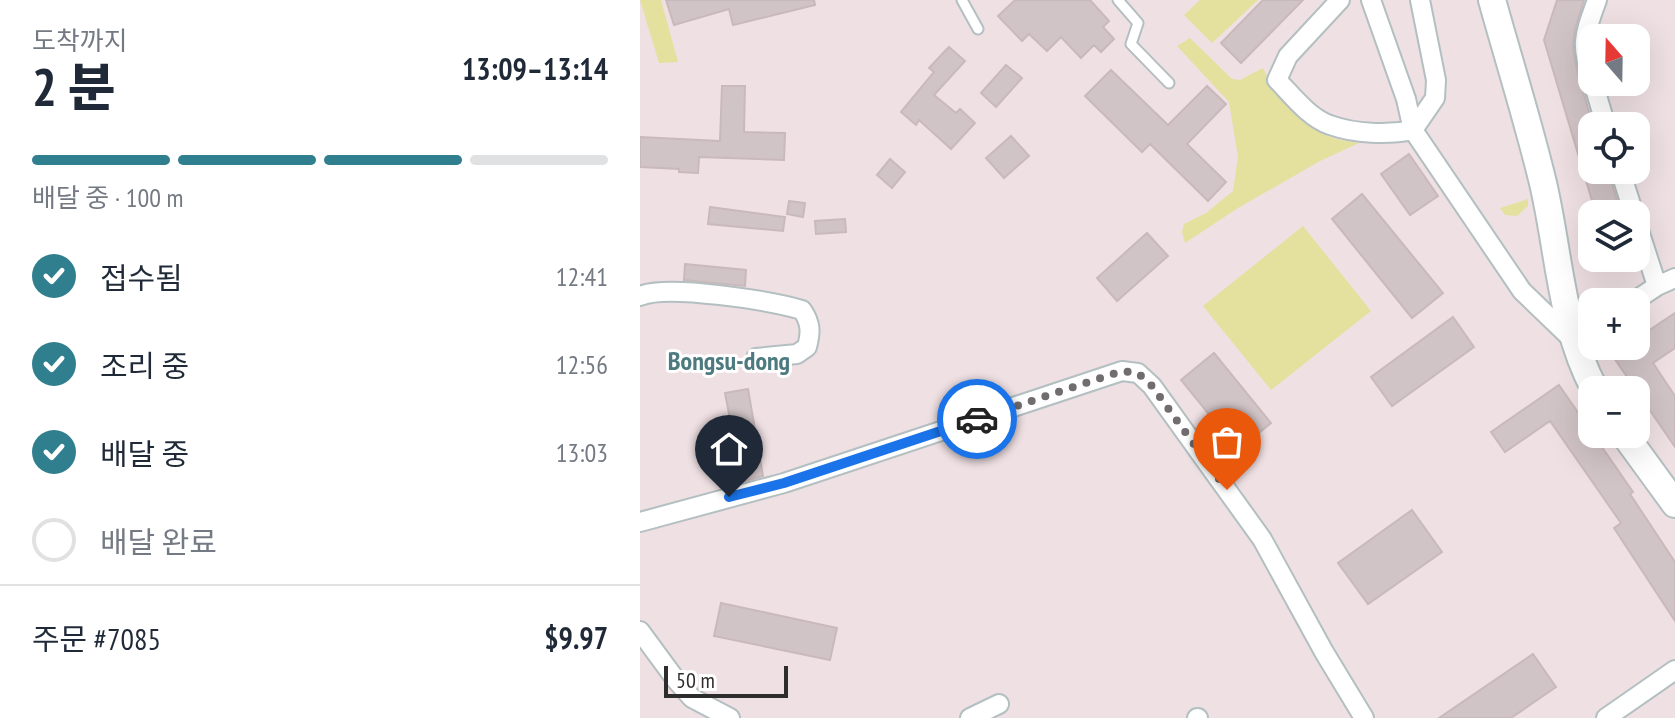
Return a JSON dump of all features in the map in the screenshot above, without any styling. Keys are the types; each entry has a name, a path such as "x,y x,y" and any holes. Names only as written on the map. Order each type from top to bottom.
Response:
{"main road":[{"path":"1492,0 1578,314"},
{"path":"1634,448 1675,504"}],"street":[{"path":"1340,0 1288,56 1277,80 1309,112 1329,125 1393,134 1413,130 1435,98 1436,80 1420,0"},
{"path":"1371,0 1406,99 1413,130 1522,291 1578,333"},
{"path":"1589,24 1597,0"},
{"path":"1650,264 1657,286"},
{"path":"1650,291 1675,278"},
{"path":"640,296 673,292 779,303 802,310 809,321 811,335 807,347 797,354 756,358"},
{"path":"640,522 784,483 1122,371 1138,373 1152,386 1262,539 1364,718"},
{"path":"640,631 692,698 730,718"},
{"path":"1606,718 1675,670"},
{"path":"970,718 999,704"}],"lane":[{"path":"962,0 978,29"},
{"path":"1118,0 1138,23 1131,44 1169,83"}],"shaded area":[{"path":"640,0 661,0 678,62 659,63"},
{"path":"1200,0 1258,0 1212,43 1184,15"},
{"path":"1190,38 1232,79 1240,80 1263,68 1281,98 1307,125 1332,137 1359,143 1320,161 1238,208 1185,243 1182,232 1184,224 1206,213 1233,191 1238,157 1229,102 1177,46"},
{"path":"1528,199 1528,206 1517,216 1505,215 1500,208"},
{"path":"1303,226 1371,311 1271,390 1203,306"}],"building":[{"path":"666,0 814,0 815,5 733,25 729,9 674,25"},
{"path":"1015,0 1090,0 1109,21 1103,27 1114,39 1101,52 1094,45 1081,58 1061,37 1047,51 1029,34 1022,41 998,16"},
{"path":"1263,0 1303,0 1241,63 1221,43"},
{"path":"1557,0 1584,0 1573,48 1578,96 1584,96 1589,112 1578,112 1578,154 1544,40"},
{"path":"949,47 965,61 934,95 956,113 960,109 975,123 951,149 919,120 916,125 901,112 934,72 929,68"},
{"path":"1006,65 1022,78 996,107 981,93"},
{"path":"1111,70 1168,125 1207,86 1226,104 1187,144 1226,182 1208,201 1150,144 1142,152 1085,96"},
{"path":"722,86 745,86 744,132 785,133 784,160 699,157 698,173 640,167 640,137 720,141"},
{"path":"1011,136 1029,156 1004,178 986,158"},
{"path":"1409,154 1438,196 1410,215 1381,174"},
{"path":"890,159 905,172 892,188 877,175"},
{"path":"1587,184 1612,184 1617,200 1592,200"},
{"path":"1362,194 1443,293 1412,318 1332,219"},
{"path":"789,201 805,203 803,217 787,214"},
{"path":"710,207 785,217 783,231 708,224"},
{"path":"845,219 846,232 816,234 815,221"},
{"path":"1147,233 1168,256 1117,301 1097,278"},
{"path":"685,264 746,270 745,286 684,280"},
{"path":"1675,313 1675,348 1653,363 1675,396 1675,447 1650,410 1650,376 1626,376 1615,360 1650,360 1650,330"},
{"path":"1453,317 1474,347 1392,406 1371,377"},
{"path":"1214,353 1271,423 1238,450 1181,380"},
{"path":"1559,385 1578,412 1578,448 1603,448 1675,562 1675,621 1614,528 1621,523 1550,421 1505,452 1491,432"},
{"path":"748,389 763,476 742,482 725,393"},
{"path":"1412,510 1442,552 1368,604 1338,563"},
{"path":"721,603 837,628 830,660 714,636"},
{"path":"1533,654 1556,687 1511,718 1439,718"}],"way so far":[{"path":"977,419 1122,371 1138,373 1152,386 1227,490"}],"district":[{"name":"Bongsu-dong","path":"729,360"}],"route":[{"path":"729,497 784,483 977,419"}]}
